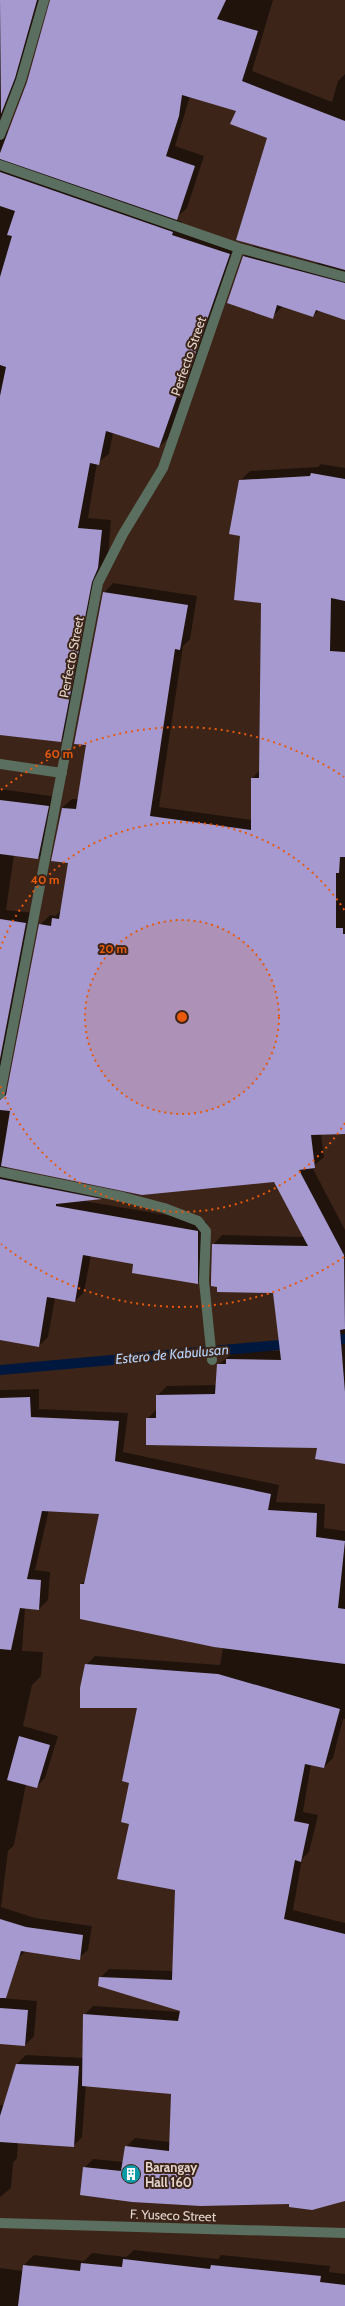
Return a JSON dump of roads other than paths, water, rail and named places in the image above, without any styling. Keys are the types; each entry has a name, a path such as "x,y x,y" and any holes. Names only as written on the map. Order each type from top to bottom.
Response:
{"street":[{"path":"0,136 21,80 44,0"},
{"path":"0,165 239,248 345,277"},
{"name":"Perfecto Street","path":"0,1094 98,582 123,534 163,468 239,248"},
{"path":"0,764 62,773"},
{"path":"0,1172 123,1197 176,1212 198,1221 203,1226 207,1240 204,1281 210,1331 211,1356"},
{"name":"F. Yuseco Street","path":"0,2222 345,2233"}],"waterway":[{"name":"Estero de Kabulusan","path":"327,1341 345,1339"},
{"name":"Estero de Kabulusan","path":"0,1370 291,1344"}],"place":[{"name":"Barangay Hall 160","path":"131,2174"}]}
